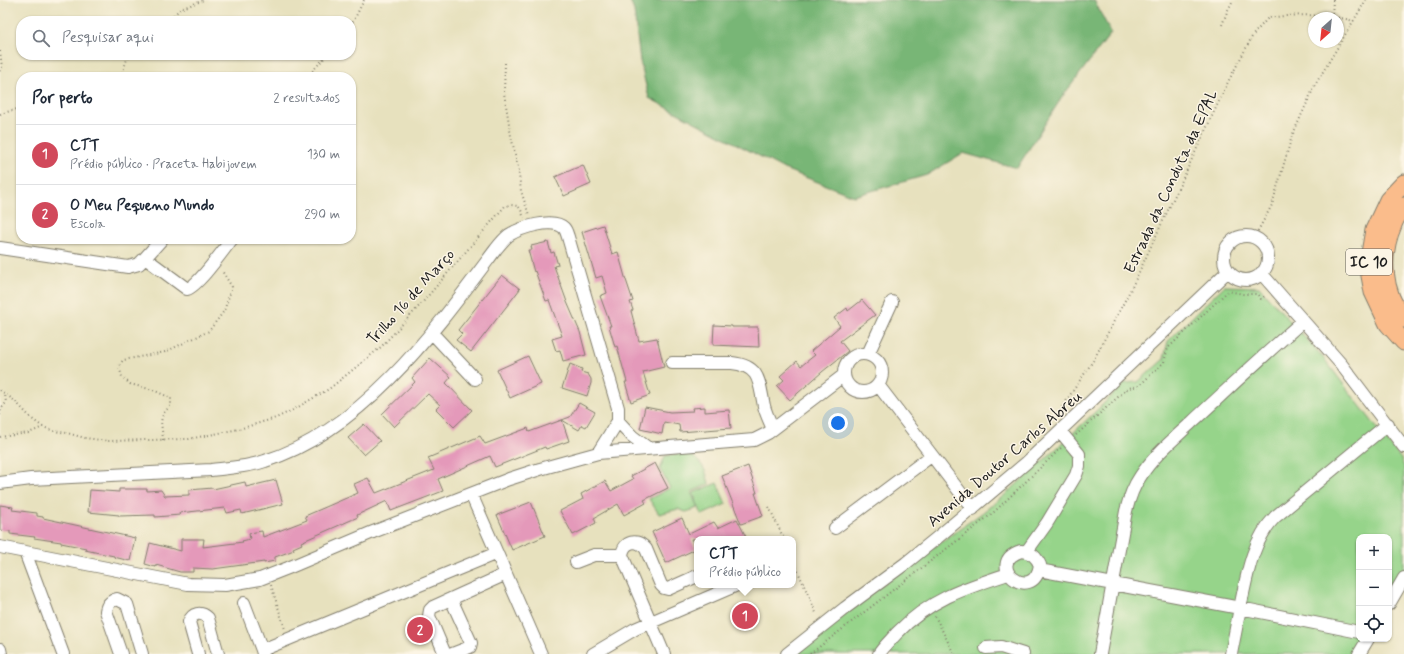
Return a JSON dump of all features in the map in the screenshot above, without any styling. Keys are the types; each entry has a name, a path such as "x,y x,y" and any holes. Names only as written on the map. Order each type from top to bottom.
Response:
{"highway":[{"name":"IC 10","path":"1404,182 1388,200 1374,230 1368,265 1373,292 1388,324 1404,342"},
{"name":"IC 10","path":"1404,206 1393,224 1384,251 1385,277 1392,299 1398,312 1404,319"}],"street":[{"path":"0,483 31,479 211,470 241,467 264,462 287,453 316,439 340,423 365,401 432,333 502,242 512,234 530,226 546,224 559,225 565,229 618,408 618,421 598,453"},
{"path":"1247,236 1254,238 1260,241 1265,247 1267,263 1263,271 1256,277 1249,280 1237,278 1228,271 1224,260 1226,248 1232,241 1239,237 1247,236"},
{"path":"0,248 128,267 139,264 158,244"},
{"path":"145,258 187,289 193,286 228,244"},
{"name":"Avenida Doutor Carlos Abreu","path":"787,654 822,625 906,563 973,509 1026,463 1228,271"},
{"path":"1261,273 1341,364 1404,447"},
{"path":"868,354 892,302"},
{"path":"1100,654 1126,511 1130,495 1140,477 1152,462 1178,436 1254,364 1303,321"},
{"path":"432,333 475,379"},
{"path":"868,354 874,357 881,367 881,380 873,390 860,392 849,387 844,375 844,369 850,358 856,355 868,354"},
{"path":"672,363 732,363 740,364 751,369 758,376 764,407 773,429"},
{"path":"0,547 188,584 225,585 242,583 269,576 373,532 509,479 540,469 598,453 750,441 764,436 844,375"},
{"path":"878,385 973,509"},
{"path":"618,421 632,436 648,448"},
{"path":"1231,654 1246,578 1256,545 1266,527 1275,517 1388,424"},
{"path":"1027,551 1047,523 1072,483 1080,466 1080,454 1060,431"},
{"path":"835,528 932,456"},
{"path":"471,494 542,654"},
{"path":"664,654 622,555 624,548 628,544 635,542 646,549 661,585 664,588 668,589 694,577"},
{"path":"1027,551 1034,554 1040,565 1039,570 1034,578 1029,582 1022,582 1014,580 1008,574 1007,564 1015,553 1027,551"},
{"path":"25,552 62,654"},
{"path":"244,603 262,652 497,553"},
{"path":"576,562 594,555 622,555"},
{"path":"1039,570 1114,583 1356,631"},
{"path":"445,654 429,614 431,608 506,574"},
{"path":"879,654 886,644 904,626 929,606 960,590 1008,574"},
{"path":"1392,599 1404,578"},
{"path":"593,654 635,629 730,588"},
{"path":"121,654 106,611 109,602 117,599 127,604 142,654"},
{"path":"451,599 472,643 470,647 452,654"},
{"path":"198,654 189,622 194,615 198,613 205,615 208,618 218,654"},
{"path":"1359,654 1366,642"},
{"path":"986,648 1002,647 1023,654"},
{"path":"0,649 1,654"}],"path":[{"path":"173,16 180,9 204,0"},
{"path":"356,16 364,0"},
{"path":"1222,25 1234,0"},
{"path":"1332,12 1333,0"},
{"path":"1254,238 1272,205 1292,136 1315,85 1366,0"},
{"name":"Estrada da Conduta da EPAL","path":"1060,431 1060,410 1093,360 1132,287 1229,80 1253,35 1268,18 1284,16 1308,16"},
{"name":"Estrada da Conduta da EPAL","path":"1344,19 1354,22"},
{"path":"0,51 2,68 0,71"},
{"path":"123,72 127,60"},
{"path":"312,72 322,60"},
{"path":"505,63 504,94 510,136 530,226"},
{"path":"0,114 16,109"},
{"name":"Trilho 16 de Março","path":"0,390 15,401 32,419 43,427 54,431 100,440 189,439 239,429 276,418 310,401 329,389 392,336 505,206 518,206 522,210 530,226"},
{"path":"163,440 161,416 163,412 171,406 171,398 152,390 130,384 122,378 119,366 123,360 165,352 209,332 224,311 232,287 215,260"},
{"path":"0,415 1,409 6,403 5,393"},
{"path":"0,437 29,433 43,427"},
{"path":"769,506 783,536"},
{"path":"796,567 822,625"},
{"path":"269,576 282,619"},
{"path":"929,606 954,654"}],"green space":[{"path":"630,0 1094,0 1111,33 1062,97 1017,168 963,153 927,175 854,196 784,169 649,98 640,61 634,11"},
{"path":"1224,286 1259,287 1321,355 1401,459 1404,467 1404,569 1392,593 1392,534 1356,534 1356,642 1360,642 1352,654 795,654 893,576 982,513 1006,494 1065,441 1125,383 1138,382 1164,359 1168,341"},
{"path":"688,452 702,466 709,484 691,492 698,508 686,512 678,509 659,514 649,499 670,488 660,469 665,456"},
{"path":"717,483 726,504 702,515 693,493"}],"building":[{"path":"583,165 591,184 564,196 555,177"},
{"path":"603,225 612,254 618,252 633,301 630,302 633,310 631,311 639,341 657,338 664,367 643,372 650,395 631,402 617,346 615,347 609,326 611,326 600,296 607,293 602,276 596,278 582,232"},
{"path":"548,242 551,253 554,252 558,265 554,266 580,332 586,355 563,361 560,350 556,351 552,339 562,336 549,300 546,301 535,271 534,272 528,250 532,250 531,246"},
{"path":"502,275 520,289 471,352 456,340 462,334 458,330"},
{"path":"862,300 875,315 840,341 848,351 790,400 777,386 784,380 780,376 797,361 801,366 815,355 811,351 840,326 834,318 847,308 848,311"},
{"path":"714,325 758,327 759,347 713,345"},
{"path":"528,356 541,384 510,398 497,370"},
{"path":"430,358 451,377 446,383 472,410 454,427 436,409 440,405 428,394 394,427 382,414 415,382 412,378"},
{"path":"570,364 582,369 581,372 588,374 591,379 587,396 562,388"},
{"path":"579,403 595,412 586,427 582,425 579,430 562,420 569,441 546,449 545,447 495,467 490,456 438,479 443,491 391,511 387,501 357,515 358,517 301,542 302,544 293,548 294,550 275,557 275,561 213,569 193,568 193,572 180,572 156,565 156,567 145,564 150,543 181,551 181,539 204,539 203,547 243,542 242,541 250,539 249,533 262,531 263,537 307,520 305,516 358,493 354,484 368,478 376,493 434,470 428,458 480,436 485,444 528,428 529,432 570,417"},
{"path":"645,407 670,412 693,411 692,408 705,407 705,412 729,410 731,428 680,432 679,425 664,422 662,434 640,429"},
{"path":"364,424 380,441 364,455 348,438"},
{"path":"655,463 668,488 644,500 646,503 624,515 618,504 594,518 596,523 573,535 560,511 583,499 581,494 605,481 611,491 633,479 631,476"},
{"path":"748,466 763,516 741,524 722,476"},
{"path":"276,480 283,504 242,514 241,510 227,513 225,508 179,513 180,515 155,517 155,515 119,516 88,512 90,490 119,492 119,489 147,489 147,491 161,490 165,496 189,495 189,490 213,489 245,482 246,487"},
{"path":"531,502 545,536 512,550 497,515"},
{"path":"0,505 13,507 12,510 37,513 37,516 43,518 135,538 130,561 85,550 86,548 61,542 10,534 10,531 0,530"},
{"path":"682,518 689,534 714,522 718,528 737,519 746,536 694,536 694,539 691,539 694,545 694,550 666,563 652,532"}],"place":[{"name":"CTT","path":"745,616"},
{"name":"O Meu Pequeno Mundo","path":"420,630"}]}
